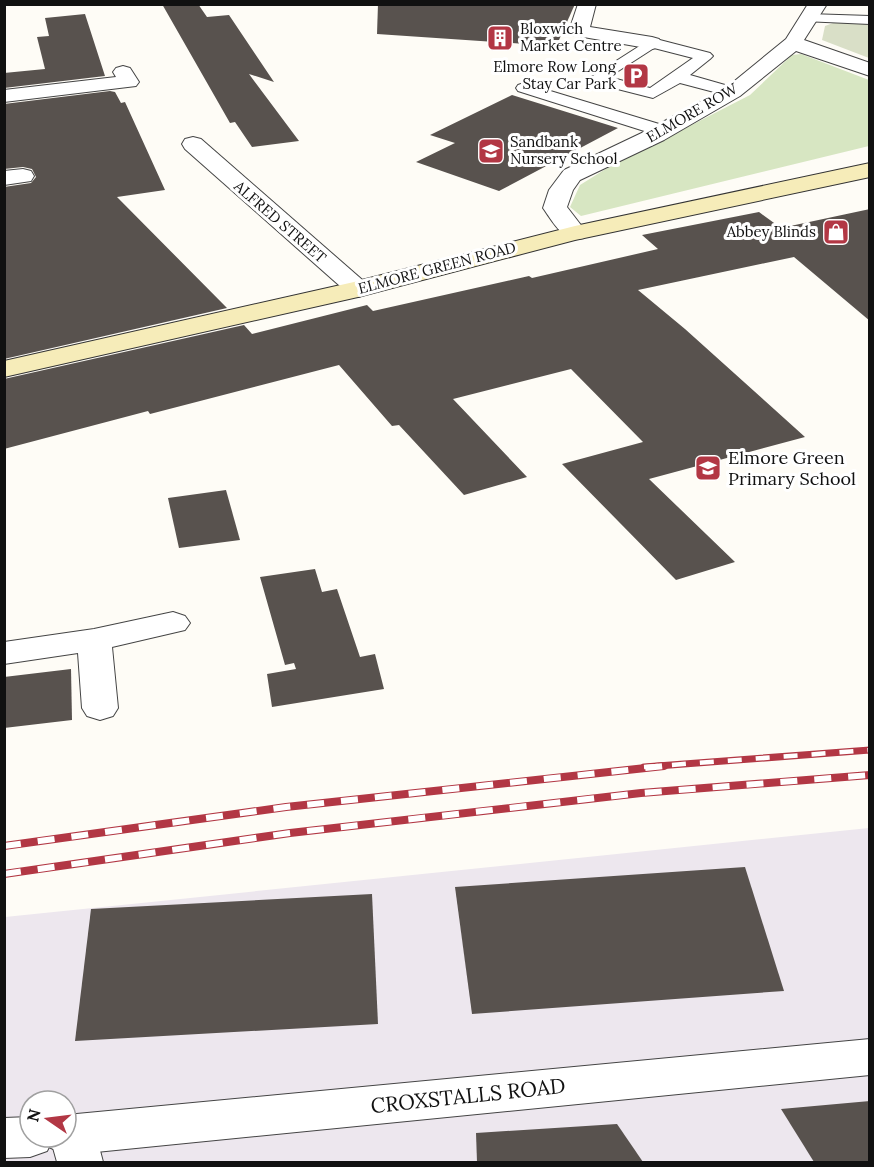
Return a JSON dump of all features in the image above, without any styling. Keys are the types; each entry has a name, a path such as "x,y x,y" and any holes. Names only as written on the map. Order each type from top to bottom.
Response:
{"main road":[{"name":"ELMORE GREEN ROAD","path":"4,369 358,289 575,233 870,170"}],"street":[{"path":"587,4 579,32 652,43"},
{"name":"ELMORE ROW","path":"575,233 555,208 561,190 572,175 663,131 733,92 793,43 813,11"},
{"path":"793,43 870,70"},
{"path":"4,96 129,82 123,72"},
{"name":"ALFRED STREET","path":"193,153 358,289"},
{"path":"4,652 94,640 173,623"},
{"path":"94,640 100,708"},
{"name":"CROXSTALLS ROAD","path":"78,1140 870,1057"}],"lane":[{"path":"813,11 870,20"},
{"path":"652,43 705,56 678,77 653,93 596,79 652,43"},
{"path":"678,77 733,92"},
{"path":"524,88 663,131"}],"shaded area":[{"path":"869,828 869,1162 5,1162 5,917"}],"green space":[{"path":"833,23 869,23 869,58 822,40 825,26"},
{"path":"801,54 869,80 869,146 581,216 570,207 580,185 604,170 750,95 792,55"}],"building":[{"path":"162,4 198,4 207,17 229,15 274,82 249,74 299,141 252,147 235,122 230,123"},
{"name":"Bloxwich Market Centre","path":"378,4 575,4 559,40 526,44 377,34"},
{"path":"85,14 105,76 4,88 4,73 45,69 37,37 49,36 45,18"},
{"path":"115,92 121,103 125,102 165,190 117,197 227,308 4,359 4,187 31,183 36,177 32,169 23,167 4,169 4,104"},
{"path":"512,95 618,128 499,191 416,162 455,143 430,135"},
{"path":"870,209 870,321 794,257 638,290 805,437 649,479 735,562 676,580 562,464 643,442 571,369 453,399 527,477 464,495 399,425 392,426 339,365 150,414 148,411 4,449 4,379 244,325 252,334 367,305 373,311 529,276 532,278 658,249 642,235 759,212 781,228"},
{"path":"226,490 240,540 179,548 168,498"},
{"path":"315,569 322,592 337,589 360,657 375,654 384,689 272,707 267,674 296,669 294,663 285,665 260,577"},
{"path":"71,669 72,720 4,728 4,677"},
{"path":"745,867 784,991 472,1014 455,887"},
{"path":"372,894 378,1024 75,1041 91,909"},
{"path":"870,1101 870,1162 814,1162 781,1109"},
{"path":"617,1124 643,1162 477,1162 476,1133"}],"railway":[{"path":"644,767 870,750"},
{"path":"4,846 286,807 664,766"},
{"path":"4,874 290,833 641,793 870,775"}],"place":[{"name":"Bloxwich Market Centre","path":"500,38"},
{"name":"Elmore Row Long Stay Car Park","path":"636,76"},
{"name":"Sandbank Nursery School","path":"491,151"},
{"name":"Abbey Blinds","path":"836,232"},
{"name":"Elmore Green Primary School","path":"708,468"}]}
